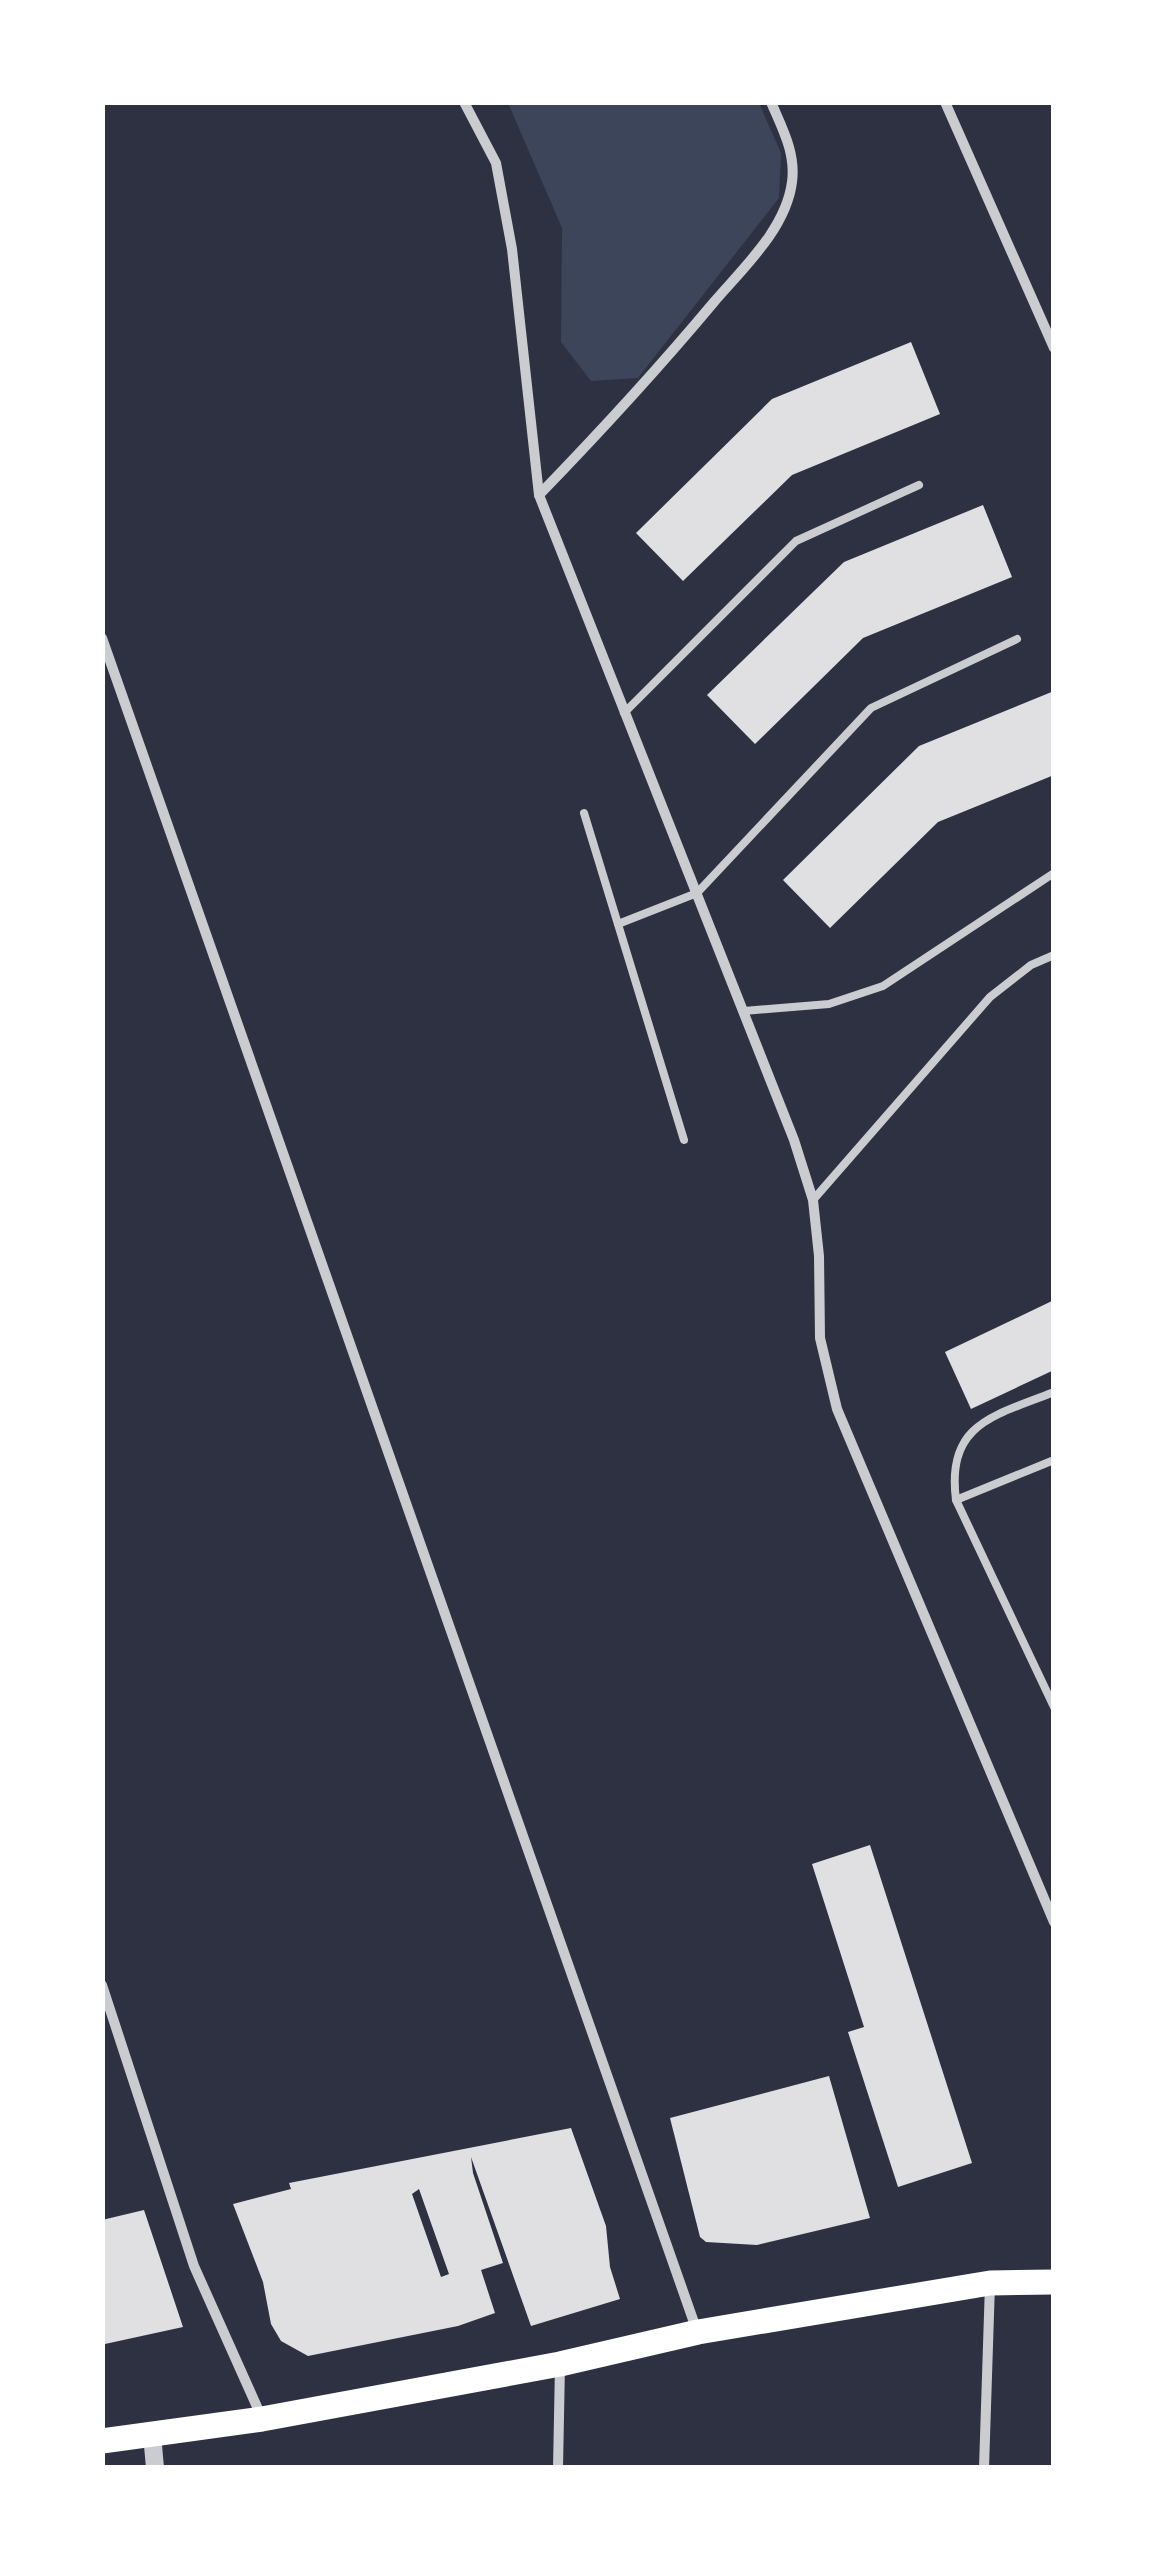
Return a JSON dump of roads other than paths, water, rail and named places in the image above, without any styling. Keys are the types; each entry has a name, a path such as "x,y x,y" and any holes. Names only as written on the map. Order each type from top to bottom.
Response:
{"main road":[{"path":"102,2441 262,2418 560,2364 698,2332 990,2283 1054,2282"}],"street":[{"path":"464,102 496,163 512,248 539,495 744,1010 813,1200 819,1256 820,1338 837,1410 1054,1922"},
{"path":"539,495 640,390 762,246 783,214 792,182 792,153 770,102"},
{"path":"946,102 1054,348"},
{"path":"102,638 698,2332"},
{"path":"102,1986 194,2266 262,2418"},
{"path":"984,2468 990,2283"},
{"path":"558,2468 560,2364"},
{"path":"152,2434 155,2468"}],"lane":[{"path":"624,713 796,541 919,484"},
{"path":"618,924 697,893 872,708 1017,639"},
{"path":"584,813 684,1140"},
{"path":"744,1010 829,1004 882,986 1054,873"},
{"path":"813,1200 990,997 1031,966 1054,956"},
{"path":"1052,1701 956,1500 953,1474 958,1450 971,1432 991,1418 1054,1392"},
{"path":"956,1500 1054,1460"}]}
